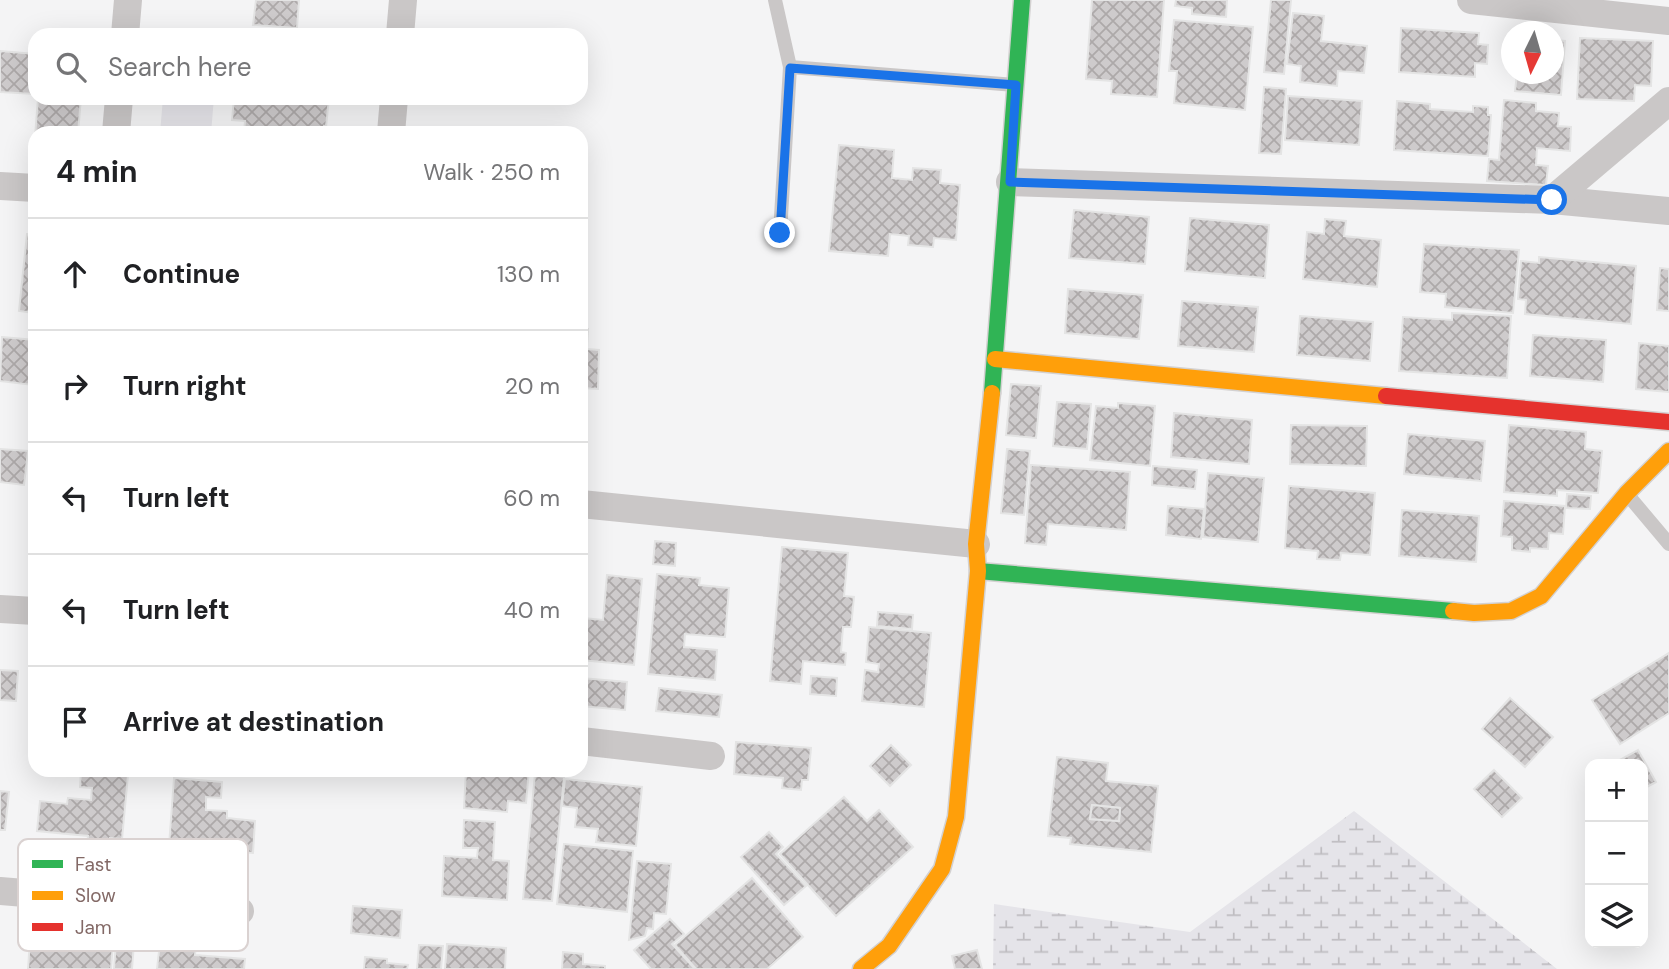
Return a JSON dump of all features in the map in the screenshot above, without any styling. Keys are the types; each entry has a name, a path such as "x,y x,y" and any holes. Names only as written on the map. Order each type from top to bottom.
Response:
{"street":[{"path":"126,28 128,0"},
{"path":"401,28 403,0"},
{"path":"861,969 889,946 942,869 956,817 1010,182 1022,0"},
{"path":"1471,0 1669,21"},
{"path":"1552,200 1669,101"},
{"path":"117,126 118,105"},
{"path":"392,126 393,105"},
{"path":"1010,182 1552,200 1669,211"},
{"path":"0,186 28,188"},
{"path":"995,359 1669,422"},
{"path":"588,505 977,558 1474,613 1511,611 1541,596 1626,493 1669,451"},
{"path":"0,609 28,611"},
{"path":"588,742 711,756"},
{"path":"0,891 18,892"}],"lane":[{"path":"775,0 790,68 780,233"},
{"path":"790,68 1016,85"},
{"path":"1626,493 1669,544"}],"green space":[{"path":"162,105 213,105 212,126 161,126"},
{"path":"1354,811 1557,969 993,969 994,904 1190,932"}],"building":[{"path":"256,0 299,0 297,28 253,25"},
{"path":"1092,0 1164,0 1157,97 1111,94 1112,81 1086,79"},
{"path":"1176,0 1227,0 1226,17 1192,14 1192,8 1175,6"},
{"path":"1271,0 1291,0 1284,74 1264,72"},
{"path":"1293,13 1324,16 1321,41 1367,46 1364,73 1338,71 1337,86 1300,82 1301,66 1287,64"},
{"path":"1174,20 1253,27 1245,110 1174,103 1177,71 1169,71"},
{"path":"1401,28 1479,33 1478,44 1488,45 1487,64 1475,63 1475,77 1399,72"},
{"path":"1580,38 1653,41 1651,86 1635,85 1634,101 1577,99"},
{"path":"0,51 28,53 28,94 0,92"},
{"path":"1516,84 1562,84 1561,95 1515,91"},
{"path":"1264,87 1286,89 1281,154 1259,153"},
{"path":"1288,96 1362,101 1359,145 1285,140"},
{"path":"1504,100 1536,103 1536,111 1559,113 1558,126 1571,127 1570,151 1537,148 1536,165 1548,166 1546,185 1487,181 1489,159 1499,160"},
{"path":"1397,101 1430,104 1430,109 1473,112 1473,106 1488,107 1488,115 1491,115 1488,156 1394,150"},
{"path":"37,105 80,105 79,126 36,126"},
{"path":"233,105 328,105 326,126 245,126 245,121 232,120"},
{"path":"839,145 894,150 892,178 912,180 913,168 941,170 940,183 960,185 956,240 934,238 933,247 908,245 909,236 890,234 888,256 829,251"},
{"path":"1074,210 1149,217 1145,264 1069,258"},
{"path":"1190,218 1269,225 1265,278 1185,271"},
{"path":"1325,219 1346,221 1344,236 1381,240 1377,287 1303,279 1307,232 1324,234"},
{"path":"27,234 28,312 19,311"},
{"path":"1424,244 1519,250 1513,313 1445,307 1446,294 1420,292"},
{"path":"1539,257 1636,266 1631,324 1525,314 1526,300 1518,299 1521,261 1539,263"},
{"path":"1660,268 1669,269 1669,311 1657,310"},
{"path":"1068,289 1143,295 1139,339 1065,333"},
{"path":"1182,301 1258,307 1254,352 1178,346"},
{"path":"1452,313 1511,316 1507,378 1399,371 1403,317 1452,320"},
{"path":"1300,316 1373,322 1370,361 1297,355"},
{"path":"1533,335 1606,340 1603,382 1530,376"},
{"path":"2,337 28,339 28,384 0,381"},
{"path":"1639,343 1669,346 1669,392 1636,389"},
{"path":"588,349 599,350 598,389 588,388"},
{"path":"1011,384 1041,386 1036,438 1006,435"},
{"path":"1057,402 1091,404 1087,449 1053,446"},
{"path":"1118,403 1155,406 1150,466 1090,460 1096,406 1118,408"},
{"path":"1174,413 1252,420 1249,464 1171,457"},
{"path":"1291,425 1367,426 1366,466 1290,464"},
{"path":"1509,425 1586,432 1585,449 1602,451 1598,493 1557,490 1557,496 1504,492"},
{"path":"1408,434 1485,441 1481,481 1404,474"},
{"path":"0,449 28,451 24,485 0,482"},
{"path":"1007,449 1030,451 1024,515 1001,513"},
{"path":"1031,465 1130,472 1126,530 1048,524 1046,545 1025,543"},
{"path":"1153,466 1197,470 1195,489 1152,485"},
{"path":"1208,473 1264,478 1258,542 1203,537"},
{"path":"1289,486 1375,493 1370,555 1341,553 1340,560 1317,559 1318,551 1285,548"},
{"path":"1567,494 1591,496 1590,509 1566,508"},
{"path":"1504,501 1565,506 1563,534 1549,533 1548,549 1530,548 1530,552 1512,550 1512,537 1501,536"},
{"path":"1168,506 1204,509 1201,539 1166,535"},
{"path":"1402,510 1479,516 1476,562 1399,556"},
{"path":"655,541 676,543 675,566 653,564"},
{"path":"782,547 848,553 844,596 854,597 851,627 843,627 841,652 846,653 845,665 803,661 801,684 770,681"},
{"path":"657,574 700,578 699,585 729,588 725,637 685,634 684,647 717,650 715,680 648,674"},
{"path":"607,575 642,579 634,665 588,661 588,618 603,620"},
{"path":"878,612 913,615 912,629 877,626"},
{"path":"869,627 931,633 924,707 862,701 865,670 878,672 879,664 866,662"},
{"path":"1669,653 1669,713 1620,744 1592,700"},
{"path":"0,670 18,671 16,701 0,700"},
{"path":"811,676 837,678 836,696 810,694"},
{"path":"588,679 627,682 625,710 588,707"},
{"path":"659,688 722,695 719,717 656,711"},
{"path":"1510,698 1553,737 1525,767 1482,729"},
{"path":"736,742 811,748 808,780 802,780 801,790 782,788 783,778 734,774"},
{"path":"891,745 911,765 890,786 870,766"},
{"path":"1638,750 1643,759 1622,759"},
{"path":"1057,757 1108,763 1106,781 1158,786 1151,852 1070,844 1071,838 1048,836","holes":["1092,805 1120,808 1119,821 1090,819"]},
{"path":"1648,768 1656,782 1648,786"},
{"path":"1494,770 1522,798 1502,817 1474,789"},
{"path":"81,777 128,777 122,839 88,839 88,836 37,831 40,801 67,804 68,798 91,800 92,788 80,787"},
{"path":"466,777 528,777 526,803 508,801 507,812 464,808"},
{"path":"535,777 564,777 552,901 523,899"},
{"path":"174,778 222,782 221,798 206,797 206,810 227,811 227,818 255,821 253,853 248,853 248,839 170,839"},
{"path":"565,779 642,787 636,846 596,842 598,829 575,827 577,808 562,806"},
{"path":"0,791 9,792 5,830 0,830"},
{"path":"844,797 867,821 879,810 913,847 836,916 780,854"},
{"path":"1092,805 1120,808 1119,821 1090,819"},
{"path":"464,820 495,822 493,860 509,861 507,900 442,896 444,856 477,858 478,848 463,848"},
{"path":"769,832 783,847 776,854 806,886 784,905 741,857"},
{"path":"564,844 633,851 627,912 557,904"},
{"path":"637,861 671,864 666,914 654,913 653,929 647,928 645,936 629,940"},
{"path":"752,878 803,937 767,969 696,969 675,945"},
{"path":"353,906 402,910 400,938 351,933"},
{"path":"670,919 684,934 672,944 695,969 651,969 634,950"},
{"path":"447,944 506,948 505,969 445,969"},
{"path":"419,945 443,946 441,969 417,969"},
{"path":"977,950 982,969 955,969 952,956"},
{"path":"29,951 112,951 111,969 28,969"},
{"path":"115,951 133,951 132,969 114,969"},
{"path":"159,951 195,951 195,955 245,959 244,969 157,969"},
{"path":"563,952 583,954 583,964 605,966 605,969 562,969"},
{"path":"365,957 408,965 407,969 364,969"}],"traffic: fast":[{"path":"992,393 1022,0"},
{"path":"978,571 1453,611"}],"traffic: slow":[{"path":"995,359 1386,396"},
{"path":"861,969 889,946 942,869 956,817 978,571 976,544 992,393"},
{"path":"1453,611 1511,611 1541,596 1627,493 1669,451"}],"traffic: jam":[{"path":"1386,396 1669,422"}],"route":[{"path":"780,233 790,68 1016,85 1010,182 1552,200"}]}
